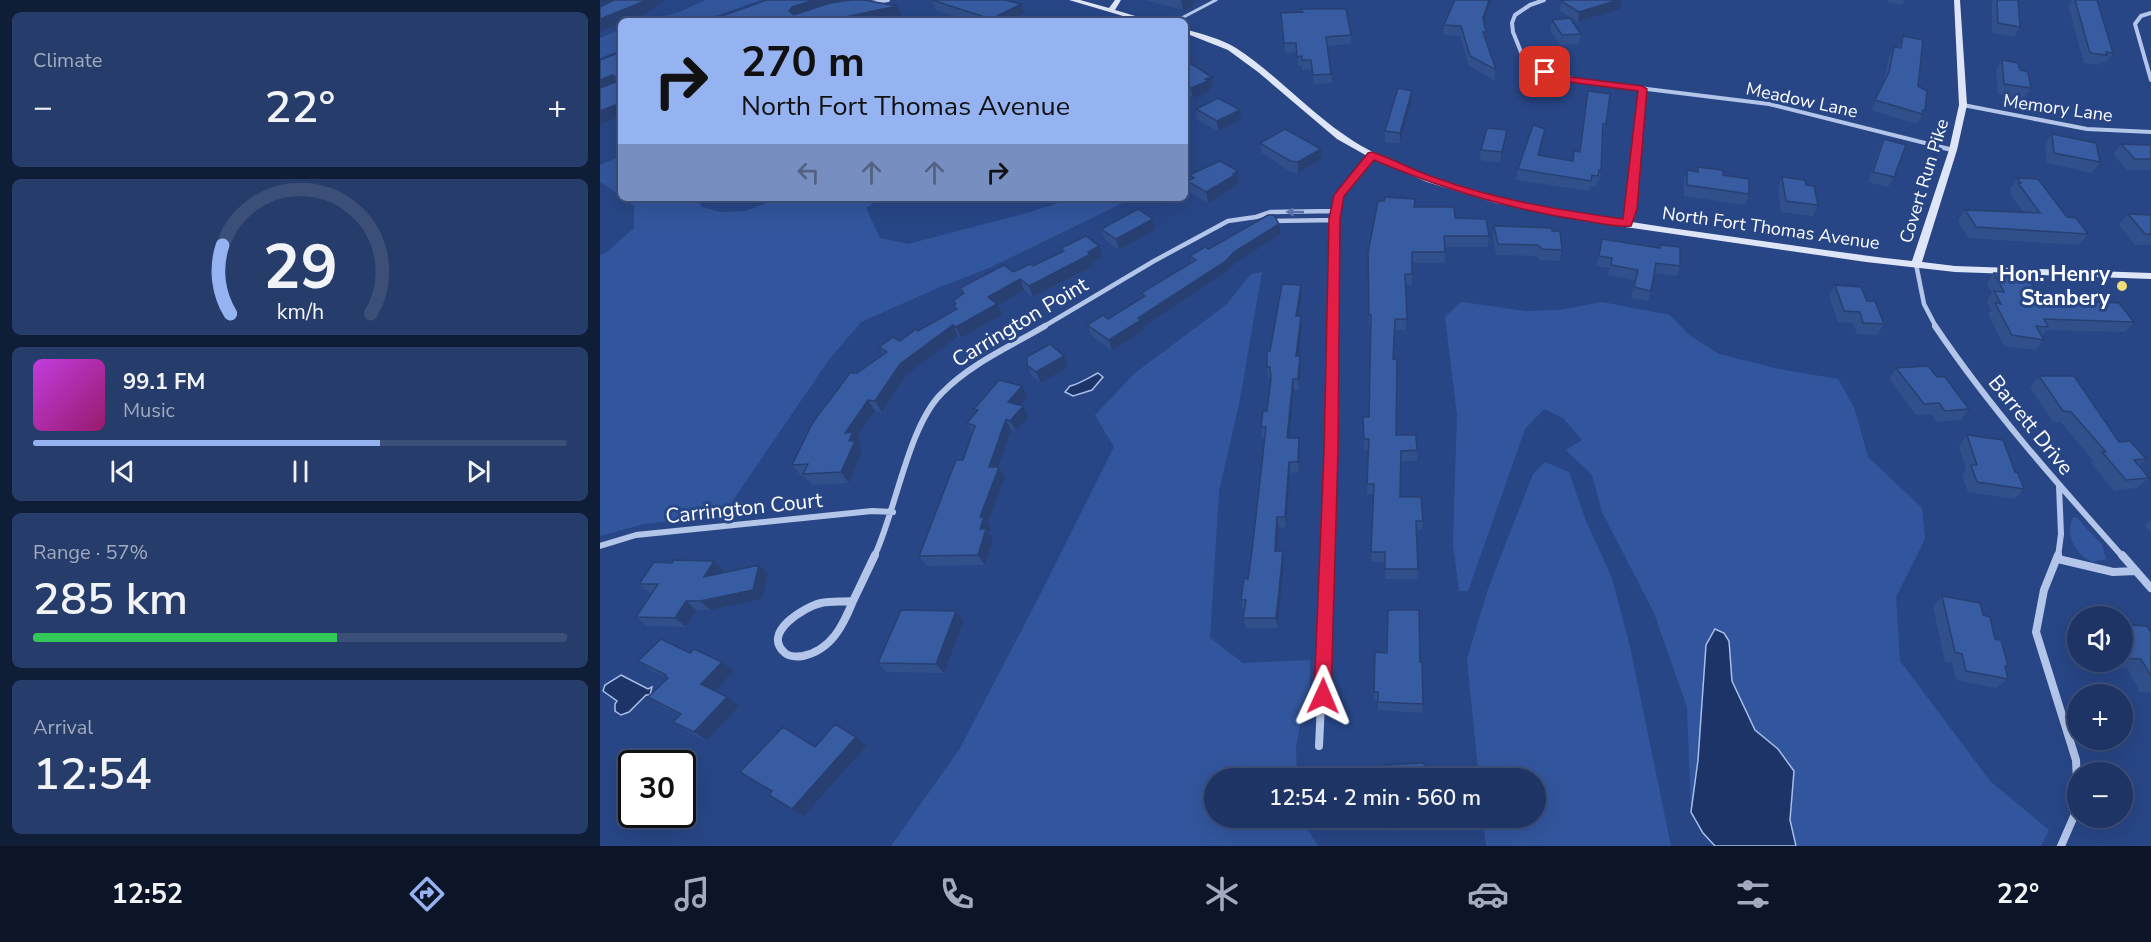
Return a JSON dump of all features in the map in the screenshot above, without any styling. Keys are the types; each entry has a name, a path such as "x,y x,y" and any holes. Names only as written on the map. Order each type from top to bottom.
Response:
{"street":[{"path":"865,4 888,0"},
{"path":"1072,0 1136,18"},
{"path":"1111,10 1118,0"},
{"name":"Meadow Lane","path":"1544,0 1520,11 1512,22 1518,50 1529,64 1551,74 1569,80 1729,98 1795,110 1953,150"},
{"name":"Covert Run Pike","path":"1916,264 1953,150 1963,105 1957,0"},
{"path":"2151,13 2141,16 2135,24 2151,80"},
{"name":"North Fort Thomas Avenue","path":"1188,32 1231,48 1262,70 1340,137 1372,155 1431,180 1499,201 1545,212 1967,270 2151,276"},
{"path":"1628,223 1642,89"},
{"name":"Memory Lane","path":"1963,105 2087,129 2151,132"},
{"path":"1320,746 1328,558 1335,211 1339,195 1372,155"},
{"name":"Carrington Point","path":"853,601 823,603 797,614 787,622 782,632 780,647 793,658 815,654 837,636 869,570 893,512 907,461 923,418 940,394 959,377 1228,221 1256,217 1270,212 1335,211"},
{"name":"Carrington Point","path":"1256,217 1266,221 1335,219"},
{"name":"Barrett Drive","path":"1916,264 1924,304 1932,321 1960,363 2059,486 2151,588"},
{"path":"2059,486 2061,534 2058,559 2044,590 2036,632 2076,762"},
{"name":"Carrington Court","path":"600,546 636,535 872,511 893,512"},
{"path":"2058,559 2113,572 2135,571"},
{"path":"2061,846 2069,828"}],"lane":[{"path":"1182,18 1216,0"}],"shaded area":[{"path":"706,0 761,0 710,18 658,18 679,12"},
{"path":"618,30 618,51 600,58 600,38"},
{"path":"618,157 618,194 600,182 600,165"},
{"path":"627,201 698,201 702,207 720,212 746,211 771,201 876,201 866,208 880,238 908,244 1064,201 1127,201 989,268 861,322 828,361 723,515 644,524 600,536 600,255 607,252 634,228 634,206"},
{"path":"1262,272 1239,404 1219,491 1210,638 1243,663 1310,660 1309,706 1302,714 1296,747 1297,768 1204,768 1204,828 1307,828 1318,846 891,846 959,750 1114,447 1095,415 1135,373 1226,305 1251,274"},
{"path":"1461,302 1526,311 1559,310 1602,302 1670,315 1689,335 1719,354 1779,369 1838,379 1854,407 1868,457 1922,508 1925,539 1896,597 1900,661 1990,781 2049,830 2041,846 1796,846 1790,820 1794,771 1778,749 1755,730 1732,681 1729,641 1698,760 1691,812 1687,707 1654,613 1602,512 1592,475 1566,450 1582,440 1563,418 1544,409 1525,429 1468,591 1459,591 1453,545 1457,415 1445,317"},
{"path":"1098,373 1103,377 1092,390 1073,396 1065,392 1070,386"},
{"path":"1545,462 1569,472 1586,521 1612,578 1630,647 1671,846 1486,846 1484,828 1546,828 1546,768 1478,768 1467,659 1488,589 1533,474"},
{"path":"2073,517 2077,518 2102,545 2106,559 2092,562 2076,549 2070,530"},
{"path":"1715,629 1724,633 1729,641 1732,681 1755,730 1778,749 1794,771 1790,820 1796,846 1715,846 1703,833 1691,812 1698,760 1706,645"},
{"path":"621,675 648,689 652,687 650,695 646,695 629,712 621,715 615,711 617,701 603,691 605,685"}],"building":[{"path":"614,0 644,0 600,19 600,7"},
{"path":"767,0 814,0 792,7 789,11 794,15 830,3 851,0 897,6 841,18 716,18"},
{"path":"932,0 1005,0 1021,4 993,18"},
{"path":"1455,0 1489,0 1483,18 1486,32 1483,32 1496,70 1470,56 1461,26 1444,25"},
{"path":"1618,0 1579,12 1561,1"},
{"path":"1997,0 2018,0 2020,27 1998,23"},
{"path":"2075,0 2097,0 2113,53 2106,52 2107,55 2090,53"},
{"path":"1300,9 1346,9 1351,35 1326,37 1331,74 1313,75 1311,60 1302,60 1302,56 1297,57 1296,43 1284,43 1281,13 1303,12"},
{"path":"1570,18 1581,34 1562,35 1552,20"},
{"path":"1903,36 1923,40 1918,86 1927,91 1925,110 1922,114 1875,100 1889,72 1894,47 1901,48"},
{"path":"618,53 618,78 612,75 600,80 600,60"},
{"path":"2002,60 2018,63 2020,70 2028,72 2031,88 2004,84"},
{"path":"1188,63 1212,77 1191,88 1188,86"},
{"path":"618,78 618,106 615,105 600,111 600,88 616,82"},
{"path":"1398,88 1412,91 1400,133 1385,131"},
{"path":"1588,91 1610,94 1606,124 1603,124 1601,171 1599,170 1598,176 1592,175 1591,181 1518,169 1533,125 1545,129 1538,155 1573,161 1574,151 1580,152"},
{"path":"1218,98 1240,110 1217,121 1196,109"},
{"path":"1487,128 1507,130 1502,152 1481,150"},
{"path":"1285,129 1321,149 1298,162 1290,161 1260,143"},
{"path":"2052,134 2096,143 2100,162 2054,153"},
{"path":"1884,139 1906,145 1894,177 1873,172"},
{"path":"2121,144 2151,145 2151,159 2135,159"},
{"path":"1220,161 1238,171 1206,192 1188,182 1194,178 1189,175"},
{"path":"1698,167 1723,170 1723,175 1749,179 1749,194 1687,185 1687,170 1698,172"},
{"path":"1782,177 1805,180 1806,185 1814,186 1818,205 1786,201"},
{"path":"2017,178 2038,179 2067,217 2076,218 2088,234 1976,227 1965,210 2040,213 2018,183 2021,183"},
{"path":"1385,197 1415,199 1414,207 1454,207 1455,218 1486,219 1489,236 1444,236 1445,252 1412,252 1412,274 1405,274 1407,319 1395,319 1393,359 1397,359 1396,435 1416,435 1417,450 1401,451 1400,497 1421,497 1423,521 1416,521 1418,569 1385,569 1385,552 1371,552 1374,484 1367,484 1369,439 1364,439 1363,417 1369,417 1371,315 1369,315 1368,253 1378,201 1384,201"},
{"path":"1138,209 1153,219 1116,239 1101,229"},
{"path":"2128,214 2151,215 2151,234 2145,234"},
{"path":"1268,215 1274,215 1279,224 1234,252 1226,261 1138,318 1141,320 1109,340 1087,325 1103,315 1108,319 1145,296 1141,293 1196,260 1190,256 1205,247 1209,249"},
{"path":"1494,226 1552,228 1552,231 1560,231 1562,250 1542,249 1538,245 1498,244"},
{"path":"1086,236 1099,246 1088,252 1089,255 1029,286 1020,279 988,297 997,304 956,327 953,325 900,364 875,401 868,400 845,433 853,432 849,441 855,441 841,472 803,474 808,464 792,465 813,422 850,373 857,373 887,352 879,347 893,337 900,341 916,329 918,331 957,309 953,306 956,304 953,301 964,293 960,288 1004,265 1013,272 1030,264 1033,266 1064,251 1061,248"},
{"path":"1602,239 1660,248 1660,245 1680,247 1680,266 1656,263 1651,291 1634,287 1638,270 1611,265 1612,258 1599,256"},
{"path":"1994,273 2027,276 2041,300 2119,303 2134,322 2044,319 2048,327 2036,326 2044,340 2012,335 1995,303 2001,304 1994,291 2004,292"},
{"path":"1282,284 1301,285 1296,316 1301,316 1296,356 1300,356 1298,379 1293,379 1287,438 1299,438 1298,462 1289,462 1285,517 1277,517 1275,551 1283,551 1276,618 1243,618 1246,600 1241,600 1244,578 1248,579 1266,427 1261,427 1263,411 1267,411 1271,379 1270,367 1267,367 1267,351 1270,351"},
{"path":"1835,285 1861,287 1867,301 1875,301 1884,324 1863,323 1860,312 1844,311"},
{"path":"1050,344 1064,356 1036,372 1027,365 1027,357"},
{"path":"1928,366 1937,377 1945,377 1969,409 1945,411 1939,403 1924,404 1896,368"},
{"path":"2039,376 2074,376 2119,442 2130,441 2146,459 2134,460 2149,478 2126,480 2102,452 2106,452 2071,412 2063,411"},
{"path":"999,380 1022,386 1008,402 1023,406 1010,421 1006,419 989,467 999,467 980,517 984,517 980,529 986,529 978,555 919,556 956,460 963,460 975,426 967,423 978,410 974,409"},
{"path":"1967,435 2003,440 2024,489 1977,482 1971,465 1977,465"},
{"path":"673,560 714,561 704,577 759,565 753,590 700,601 686,601 675,618 636,617 658,584 639,584 654,562 672,563"},
{"path":"1942,596 1980,603 1983,615 1990,617 1995,639 2001,640 2008,666 2005,666 2008,679 1966,671 1962,654 1955,652"},
{"path":"901,610 956,611 936,664 878,663"},
{"path":"1388,610 1419,610 1423,704 1378,702 1378,692 1374,692 1375,652 1387,653"},
{"path":"2133,625 2147,626 2151,631 2151,676 2141,659 2133,659"},
{"path":"661,639 690,653 694,649 722,662 701,684 727,697 694,732 673,722 681,714 648,697 668,678 638,661"},
{"path":"835,724 856,737 792,809 769,795 772,791 740,772 783,727 815,747"},
{"path":"1424,763 1424,768 1386,768 1386,765"}],"place":[{"name":"Hon. Henry Stanbery","path":"2122,286"}],"route":[{"path":"1323,696 1331,452 1335,211 1339,195 1372,155 1408,172 1468,193 1545,212 1628,223 1642,89 1569,80 1545,72"}]}
